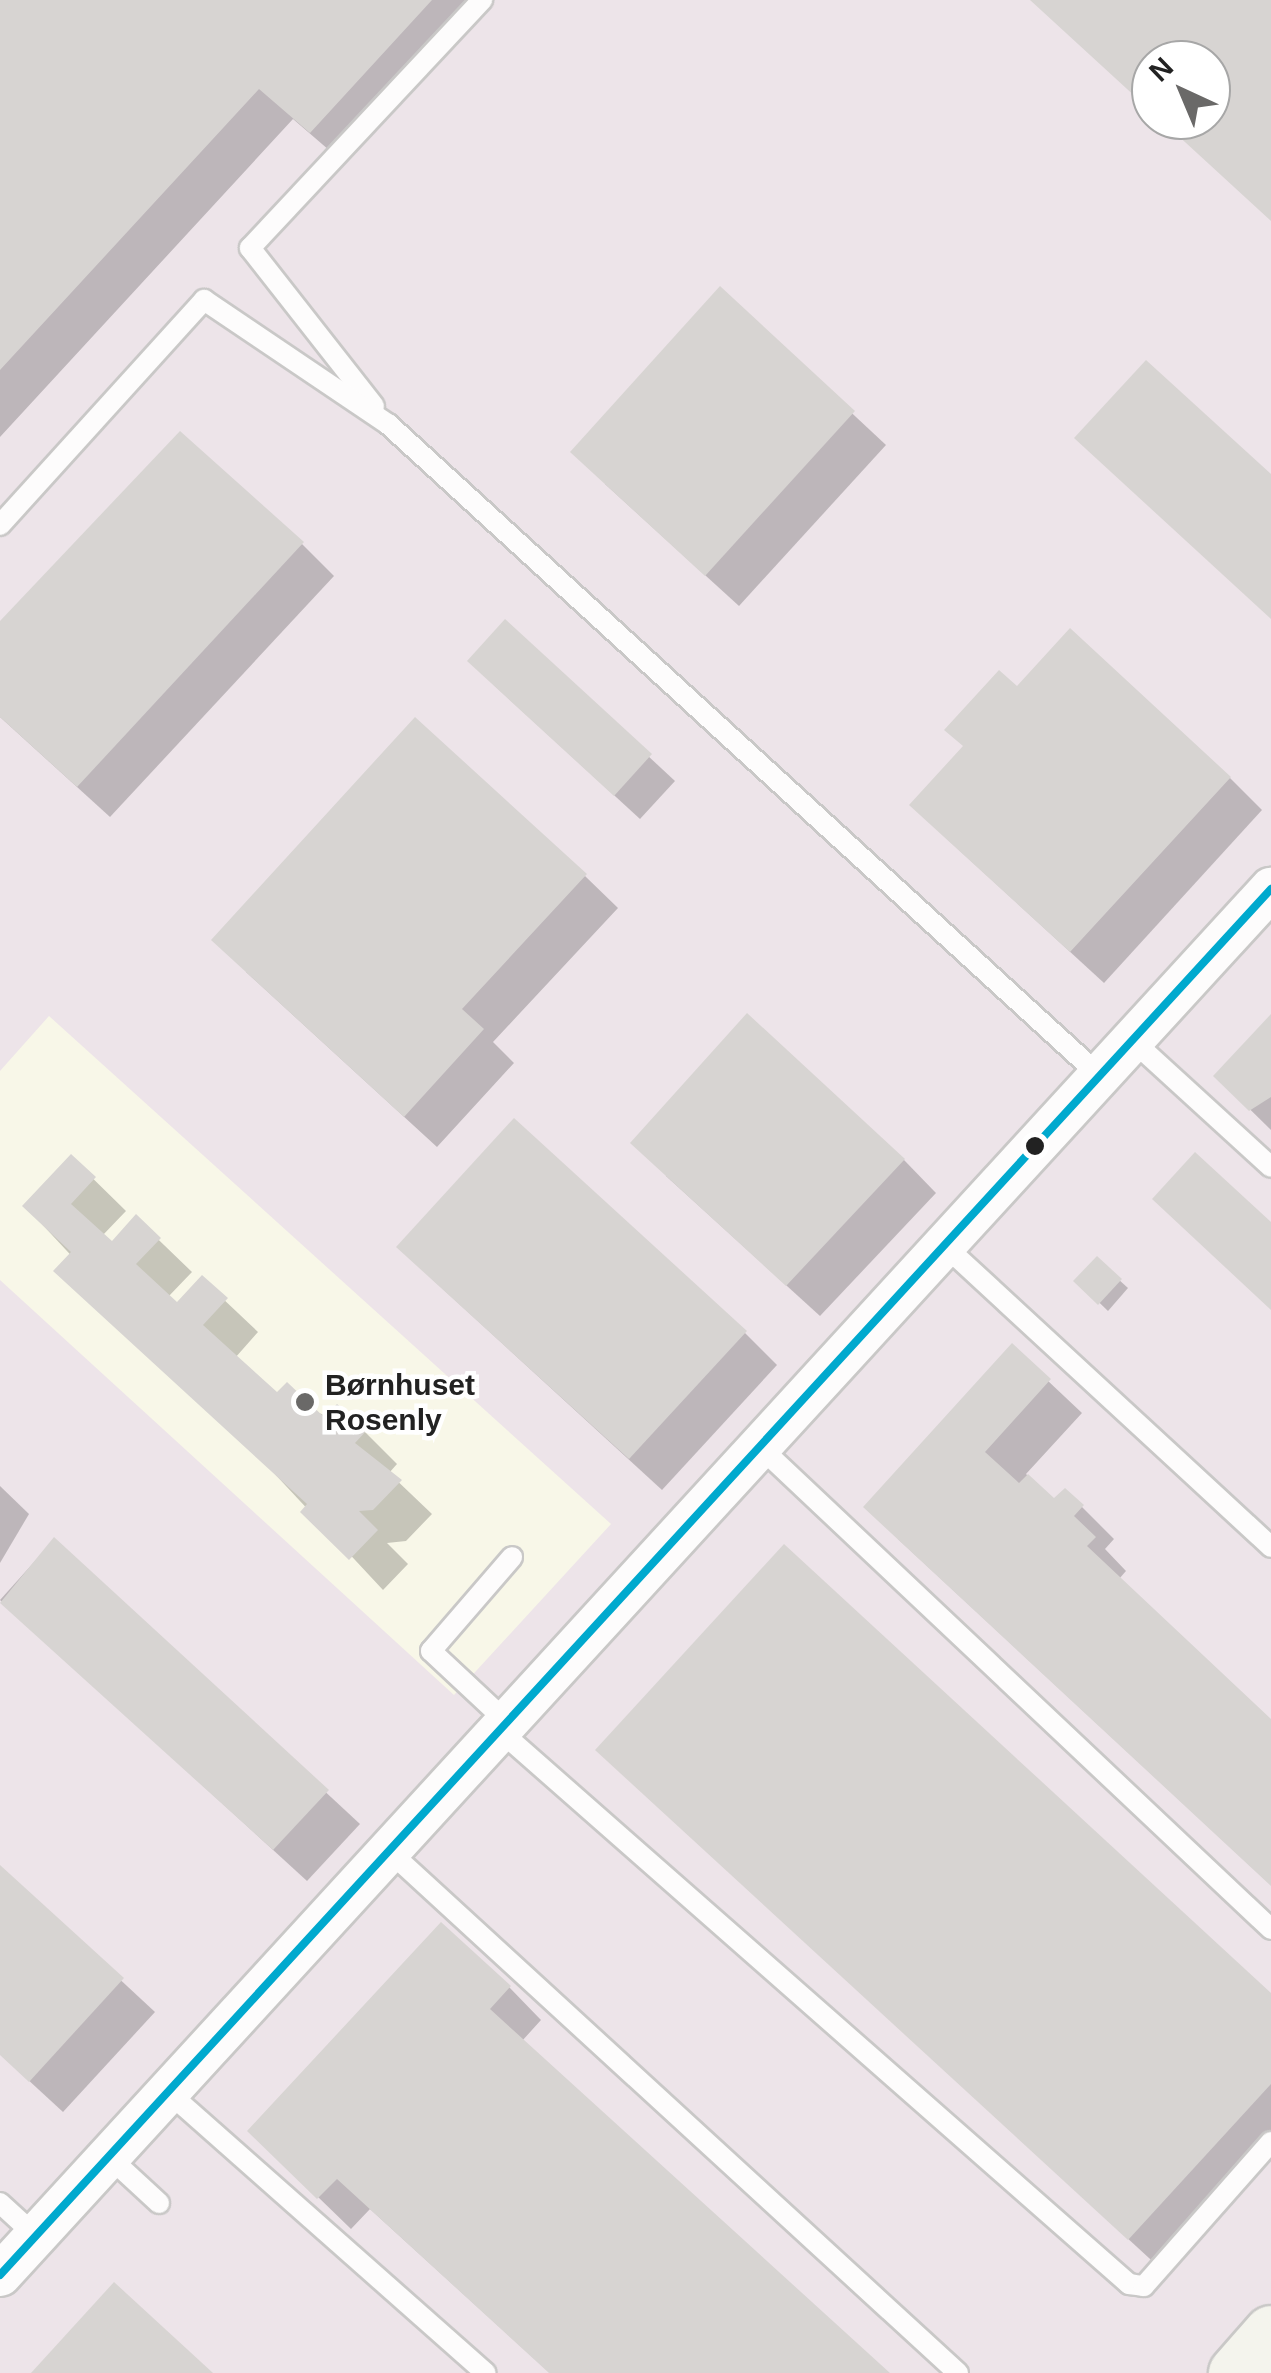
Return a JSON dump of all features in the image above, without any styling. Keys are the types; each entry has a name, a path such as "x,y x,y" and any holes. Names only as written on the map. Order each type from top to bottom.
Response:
{"street":[{"path":"0,2275 1271,889"},
{"path":"1236,2373 1271,2333"}],"lane":[{"path":"388,424 250,248 482,0"},
{"path":"0,526 204,300 388,424 1099,1075"},
{"path":"1132,1040 1271,1166"},
{"path":"944,1245 1271,1547"},
{"path":"760,1446 1271,1930"},
{"path":"512,1557 431,1650 503,1726 1129,2284 1144,2286 1271,2142"},
{"path":"389,1851 958,2373"},
{"path":"168,2092 486,2373"},
{"path":"109,2157 159,2203"},
{"path":"0,2203 36,2236"}],"shaded area":[{"path":"0,0 1271,0 1271,2322 1225,2373 0,2373"},
{"name":"Børnhuset Rosenly","path":"49,1016 611,1524 454,1695 0,1280 0,1071"}],"building":[{"path":"0,0 432,0 310,133 259,89 0,370"},
{"path":"1030,0 1271,0 1271,221 1183,140 1231,140 1231,40 1131,40 1131,93"},
{"path":"720,286 855,411 705,576 570,452"},
{"path":"1146,360 1271,474 1271,619 1074,438"},
{"path":"180,431 304,542 77,787 0,717 0,621"},
{"path":"505,619 652,754 614,796 467,661"},
{"path":"1070,628 1231,777 1070,952 909,805 963,746 944,730 999,670 1017,686"},
{"path":"415,717 587,874 462,1009 484,1029 404,1117 211,940"},
{"path":"747,1013 905,1159 786,1286 630,1143"},
{"path":"1271,1014 1271,1097 1249,1111 1213,1076"},
{"path":"514,1118 747,1331 629,1459 396,1247"},
{"path":"1195,1152 1271,1222 1271,1310 1152,1199"},
{"path":"71,1154 96,1177 71,1204 112,1241 136,1214 161,1238 136,1264 177,1302 202,1275 228,1298 203,1325 277,1392 287,1382 324,1417 337,1404 367,1430 355,1443 402,1480 373,1510 359,1511 378,1530 349,1560 300,1512 307,1504 53,1271 71,1252 22,1206"},
{"path":"1097,1256 1122,1279 1098,1305 1073,1281"},
{"path":"1012,1343 1051,1379 985,1452 1019,1483 1028,1474 1054,1498 1065,1488 1084,1505 1074,1516 1096,1537 1087,1546 1271,1719 1271,1886 863,1507"},
{"path":"54,1537 329,1790 273,1850 0,1603"},
{"path":"784,1544 1271,1993 1271,2084 1128,2240 595,1750"},
{"path":"0,1865 124,1978 29,2082 0,2055"},
{"path":"441,1922 511,1986 490,2009 890,2373 549,2373 337,2179 317,2199 247,2131"},
{"path":"114,2282 213,2373 31,2373"}],"transit line":[{"path":"0,2275 1271,889"}],"place":[{"name":"Børnhuset Rosenly","path":"305,1402"}]}
